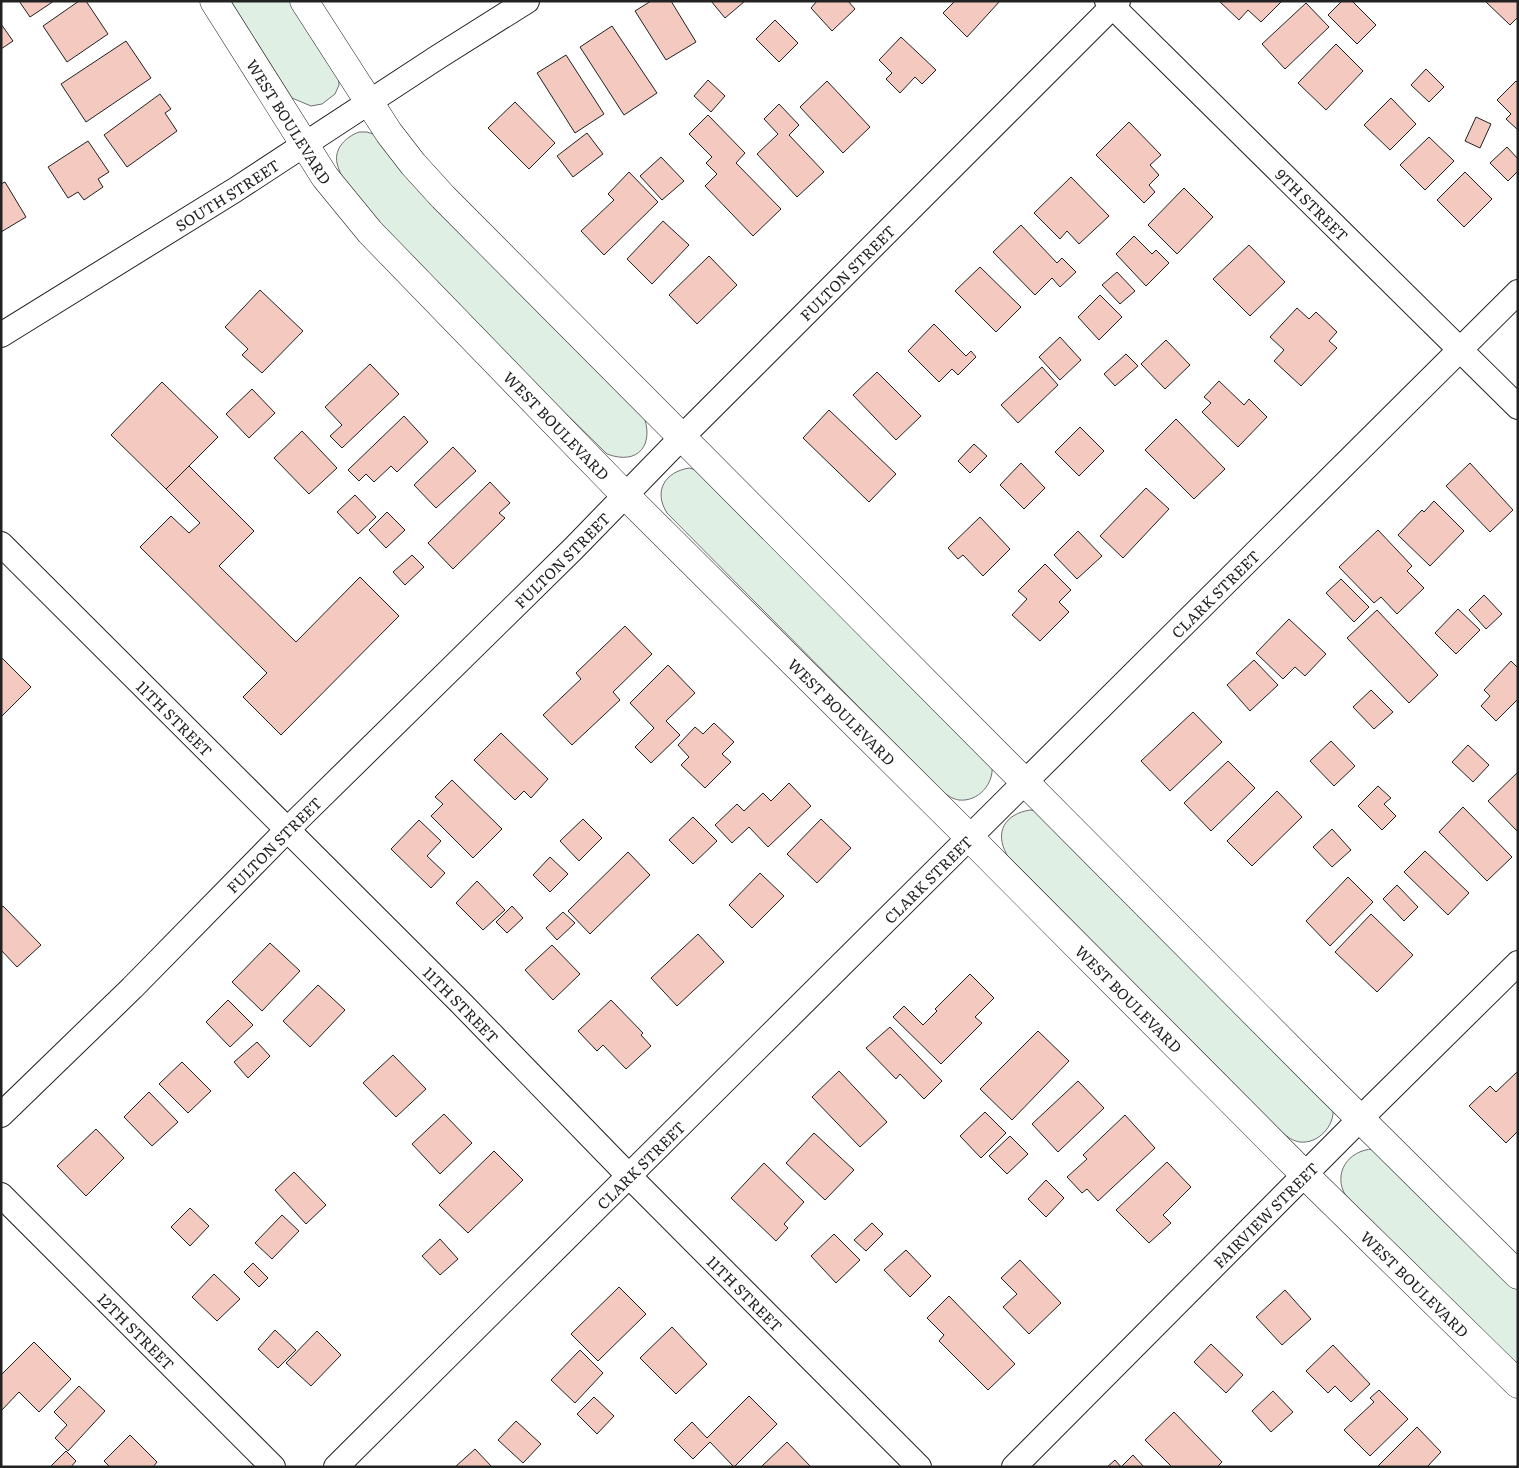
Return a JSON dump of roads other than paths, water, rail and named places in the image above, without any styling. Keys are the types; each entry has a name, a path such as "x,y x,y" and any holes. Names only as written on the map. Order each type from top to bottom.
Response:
{"street":[{"name":"WEST BOULEVARD","path":"214,1 304,146 334,189 370,232 625,495 1305,1175 1518,1384"},
{"path":"304,1 368,103 413,164 443,197 1360,1119 1518,1275"},
{"name":"SOUTH STREET","path":"1,335 304,146 527,1"},
{"name":"9TH STREET","path":"1113,3 1518,407"},
{"name":"FULTON STREET","path":"1,1115 132,988 287,830 625,495 1113,3"},
{"name":"CLARK STREET","path":"336,1467 1518,292"},
{"name":"11TH STREET","path":"1,544 920,1467"},
{"name":"FAIRVIEW STREET","path":"1014,1467 1518,963"},
{"name":"12TH STREET","path":"1,1195 273,1467"}]}
